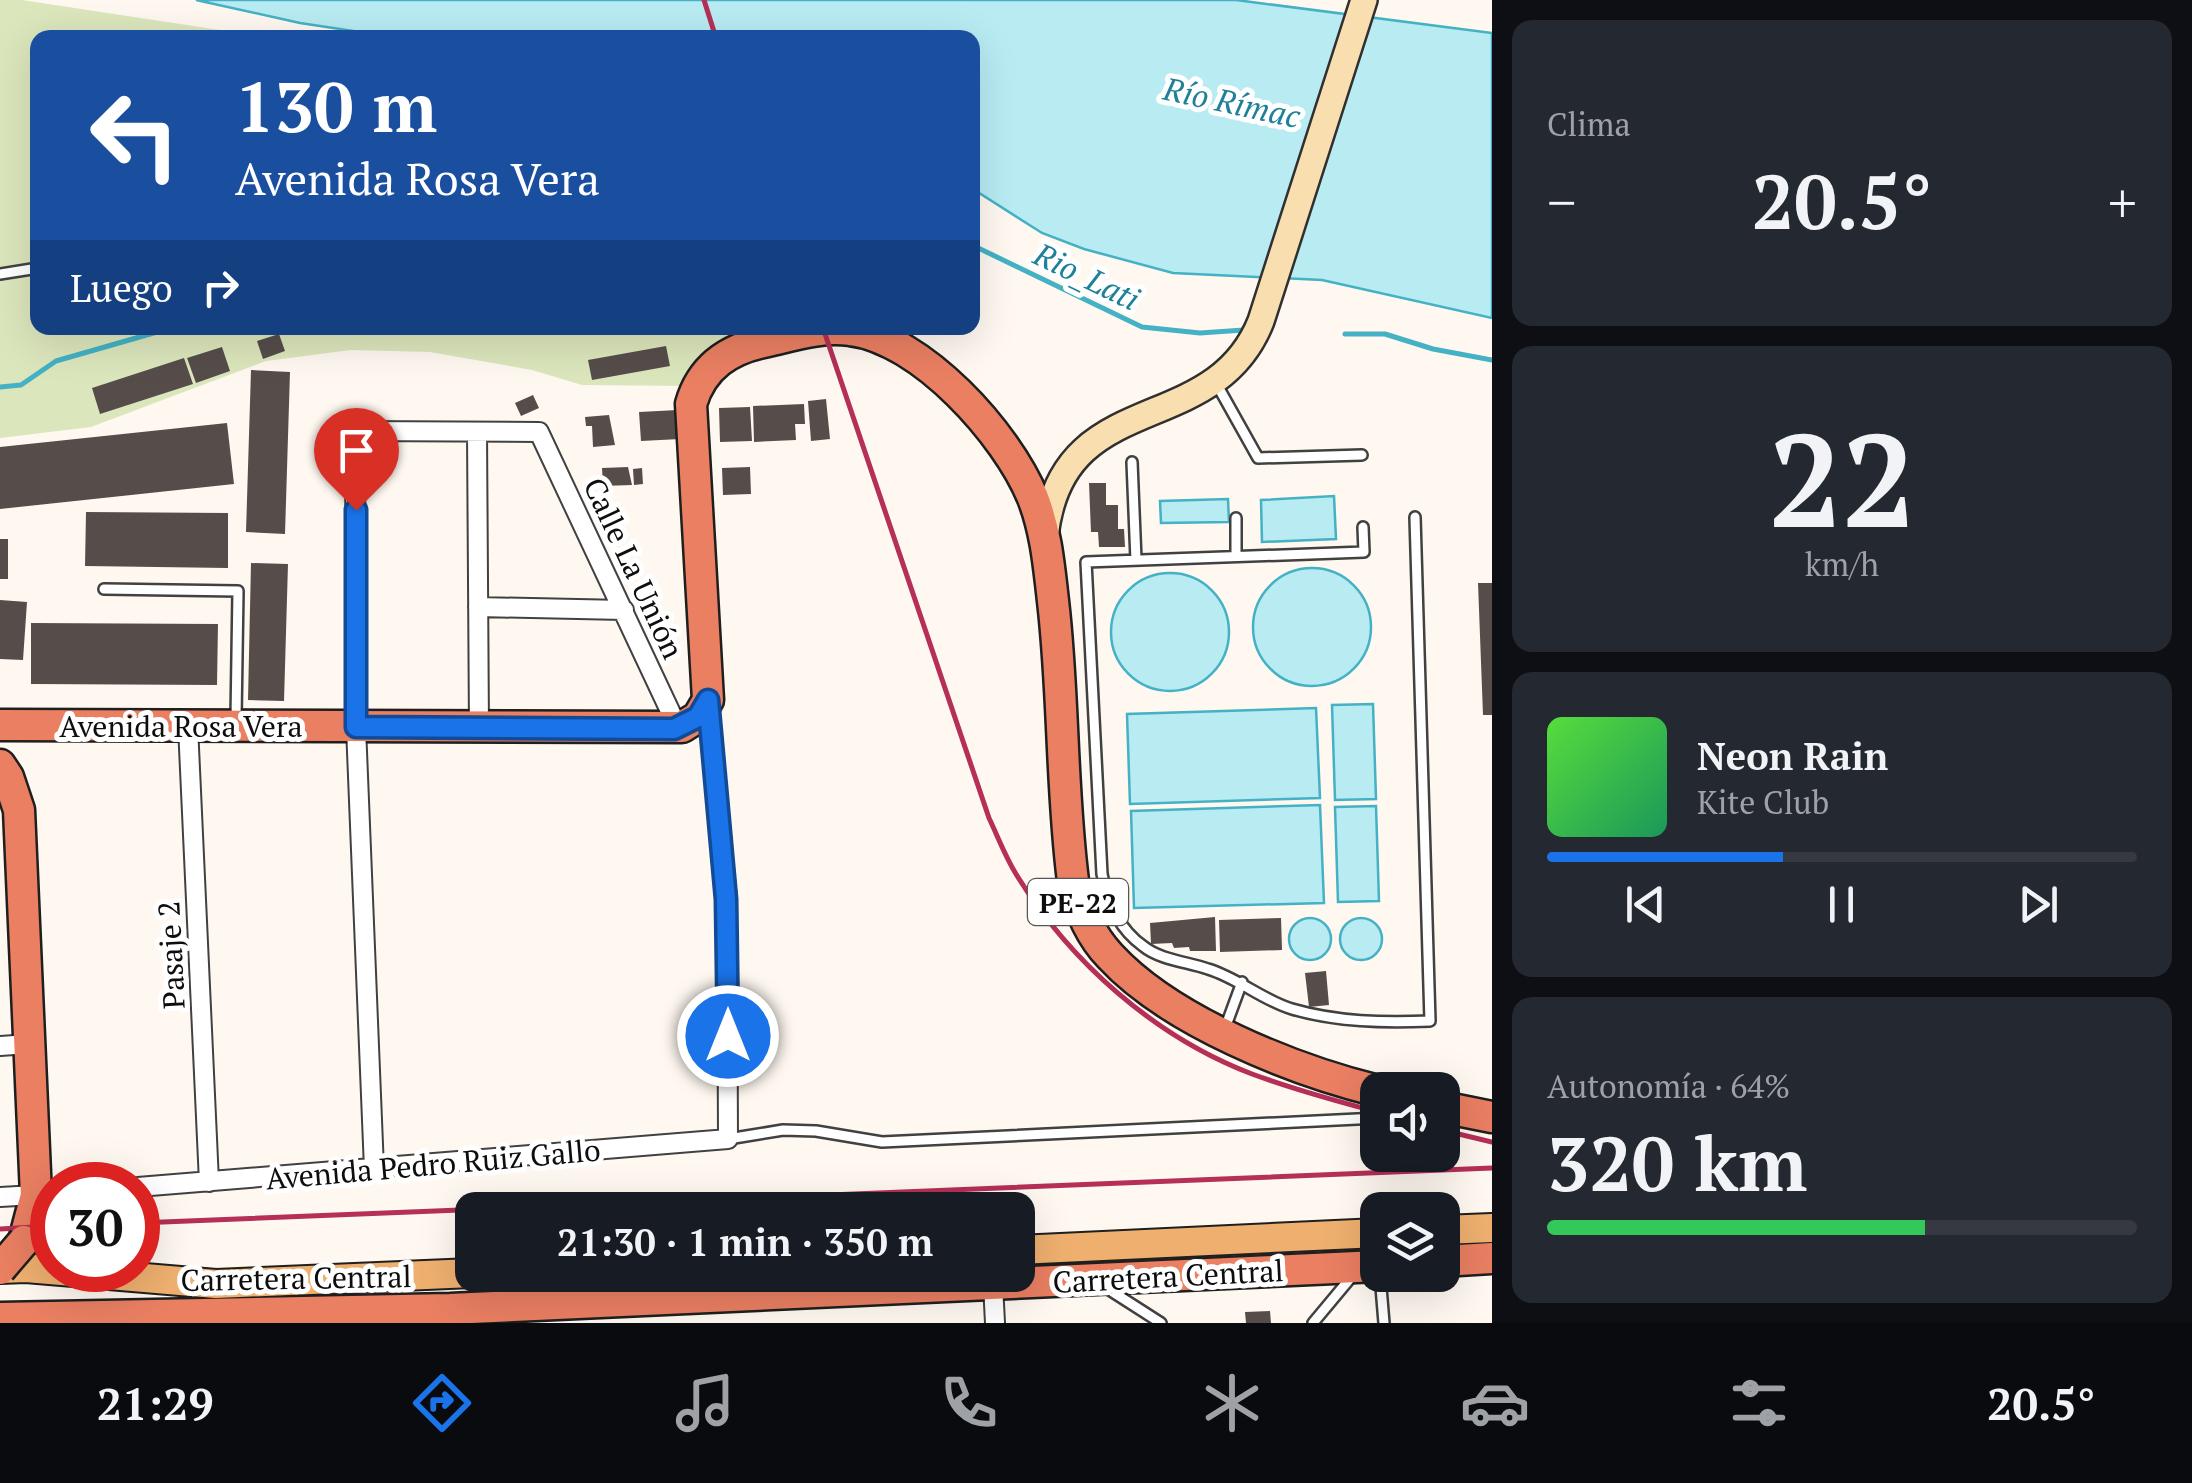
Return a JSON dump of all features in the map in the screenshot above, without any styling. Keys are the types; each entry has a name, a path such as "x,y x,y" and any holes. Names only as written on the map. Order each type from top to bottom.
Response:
{"highway":[{"name":"PE-22","path":"708,700 691,404 706,374 732,352 795,335"},
{"name":"PE-22","path":"870,335 892,344 969,402 986,420 1023,478 1045,537 1059,651 1071,866 1081,911 1098,942 1124,969 1174,1005 1223,1033 1294,1064 1360,1085"},
{"path":"678,728 698,717 708,700"},
{"name":"Avenida Rosa Vera","path":"0,725 678,728"},
{"path":"0,765 19,810 15,1045 38,1162"},
{"path":"1460,1111 1492,1117"},
{"path":"0,1269 24,1241 30,1227"},
{"path":"1460,1261 1492,1258"},
{"name":"Carretera Central","path":"1035,1282 1360,1270"},
{"name":"Carretera Central","path":"0,1318 458,1316 859,1292"}],"main road":[{"path":"1460,1229 1492,1228"},
{"name":"Carretera Central","path":"1035,1249 1360,1235"},
{"name":"Carretera Central","path":"0,1269 216,1284 455,1275"}],"street":[{"path":"1045,537 1056,488 1083,450 1107,431 1216,383 1250,347 1364,0"},
{"path":"374,1169 356,727 356,431 478,432 479,729"},
{"name":"Calle La Unión","path":"478,432 539,432 678,728"},
{"path":"478,607 624,610"},
{"path":"708,700 726,899 728,1140"},
{"name":"Pasaje 2","path":"188,726 209,1182"},
{"name":"Avenida Pedro Ruiz Gallo","path":"160,1185 728,1140"},
{"path":"0,1197 30,1195"},
{"path":"993,1292 995,1323"}],"lane":[{"path":"0,274 30,269"},
{"path":"1216,383 1258,458 1362,456"},
{"path":"1132,462 1136,560"},
{"path":"1363,527 1364,552 1086,562 1106,896 1118,920 1143,947 1242,982 1289,1009 1375,1024 1430,1021 1415,517"},
{"path":"1236,518 1236,556"},
{"path":"104,589 238,591 236,726"},
{"path":"1223,1033 1242,982"},
{"path":"728,1140 799,1130 882,1142 1360,1119"},
{"path":"1093,1280 1161,1323"},
{"path":"1313,1323 1360,1281"},
{"path":"1378,1292 1384,1323"}],"green space":[{"path":"0,0 220,30 30,30 30,335 771,335 688,386 582,385 532,370 430,352 351,350 266,361 91,427 0,438"}],"water":[{"name":"Río Rímac","path":"196,0 1236,0 1492,33 1492,318 1322,280 1173,273 1084,249 1042,233 980,193 980,30 347,30"},
{"path":"1334,496 1336,539 1262,542 1261,500"},
{"path":"1228,499 1229,522 1161,523 1160,501"},
{"path":"1312,568 1335,572 1354,585 1367,604 1371,627 1367,650 1354,669 1335,682 1312,686 1289,682 1270,669 1257,650 1253,627 1257,604 1270,585 1289,572"},
{"path":"1170,573 1193,578 1212,590 1224,609 1229,632 1224,655 1212,674 1193,686 1170,691 1147,686 1128,674 1116,655 1111,632 1116,609 1128,590 1147,578"},
{"path":"1373,704 1376,799 1335,800 1332,705"},
{"path":"1316,708 1320,798 1130,804 1127,714"},
{"path":"1320,805 1324,903 1134,908 1131,811"},
{"path":"1376,806 1379,901 1338,902 1335,807"},
{"path":"1310,918 1325,924 1331,939 1325,954 1310,960 1295,954 1289,939 1295,924"},
{"path":"1361,918 1376,924 1382,939 1376,954 1361,960 1346,954 1340,939 1346,924"}],"building":[{"path":"279,335 285,351 263,359 257,341"},
{"path":"666,346 670,366 592,380 588,360"},
{"path":"222,347 230,371 196,383 187,358"},
{"path":"184,358 193,384 100,414 92,388"},
{"path":"251,370 290,372 285,534 246,532"},
{"path":"533,395 539,408 521,416 515,403"},
{"path":"826,399 830,439 811,441 808,401"},
{"path":"804,404 805,424 795,424 796,440 754,442 753,406"},
{"path":"750,407 752,441 720,442 719,408"},
{"path":"678,410 680,439 641,441 639,412"},
{"path":"609,415 615,445 593,447 592,426 586,426 585,417"},
{"path":"227,423 234,484 0,509 0,447"},
{"path":"628,467 632,485 603,486 602,468"},
{"path":"750,467 751,494 723,495 722,468"},
{"path":"642,468 643,484 634,485 633,469"},
{"path":"1089,483 1106,483 1106,505 1118,505 1118,529 1124,529 1125,547 1099,547 1098,532 1091,532"},
{"path":"86,512 228,513 228,568 85,566"},
{"path":"0,539 8,539 8,579 0,579"},
{"path":"251,563 288,564 284,701 248,700"},
{"path":"1478,583 1492,583 1492,715 1483,715"},
{"path":"0,600 27,602 23,660 0,659"},
{"path":"31,623 218,624 217,685 31,684"},
{"path":"1215,917 1216,951 1190,951 1189,947 1174,948 1172,943 1151,944 1150,923"},
{"path":"1281,918 1282,950 1220,952 1219,920"},
{"path":"1326,971 1329,1005 1309,1007 1305,973"},
{"path":"1270,1311 1271,1323 1246,1323 1245,1312"}],"waterway":[{"name":"Rio_Lati","path":"980,249 1142,327 1200,333 1244,330"},
{"name":"Rio_Lati","path":"1345,334 1385,334 1433,349 1492,360"},
{"name":"Rio_Lati","path":"0,387 21,385 56,361 147,335"}],"railway":[{"path":"704,0 713,30"},
{"path":"825,335 989,818 1012,867 1038,906 1062,937 1118,993 1182,1040 1252,1074 1360,1107"},
{"path":"1460,1134 1492,1142"},
{"path":"160,1222 1492,1168"},
{"path":"0,1229 30,1227"}],"route":[{"path":"356,510 356,727 674,729 698,717 708,700 726,899 728,1036"}]}
